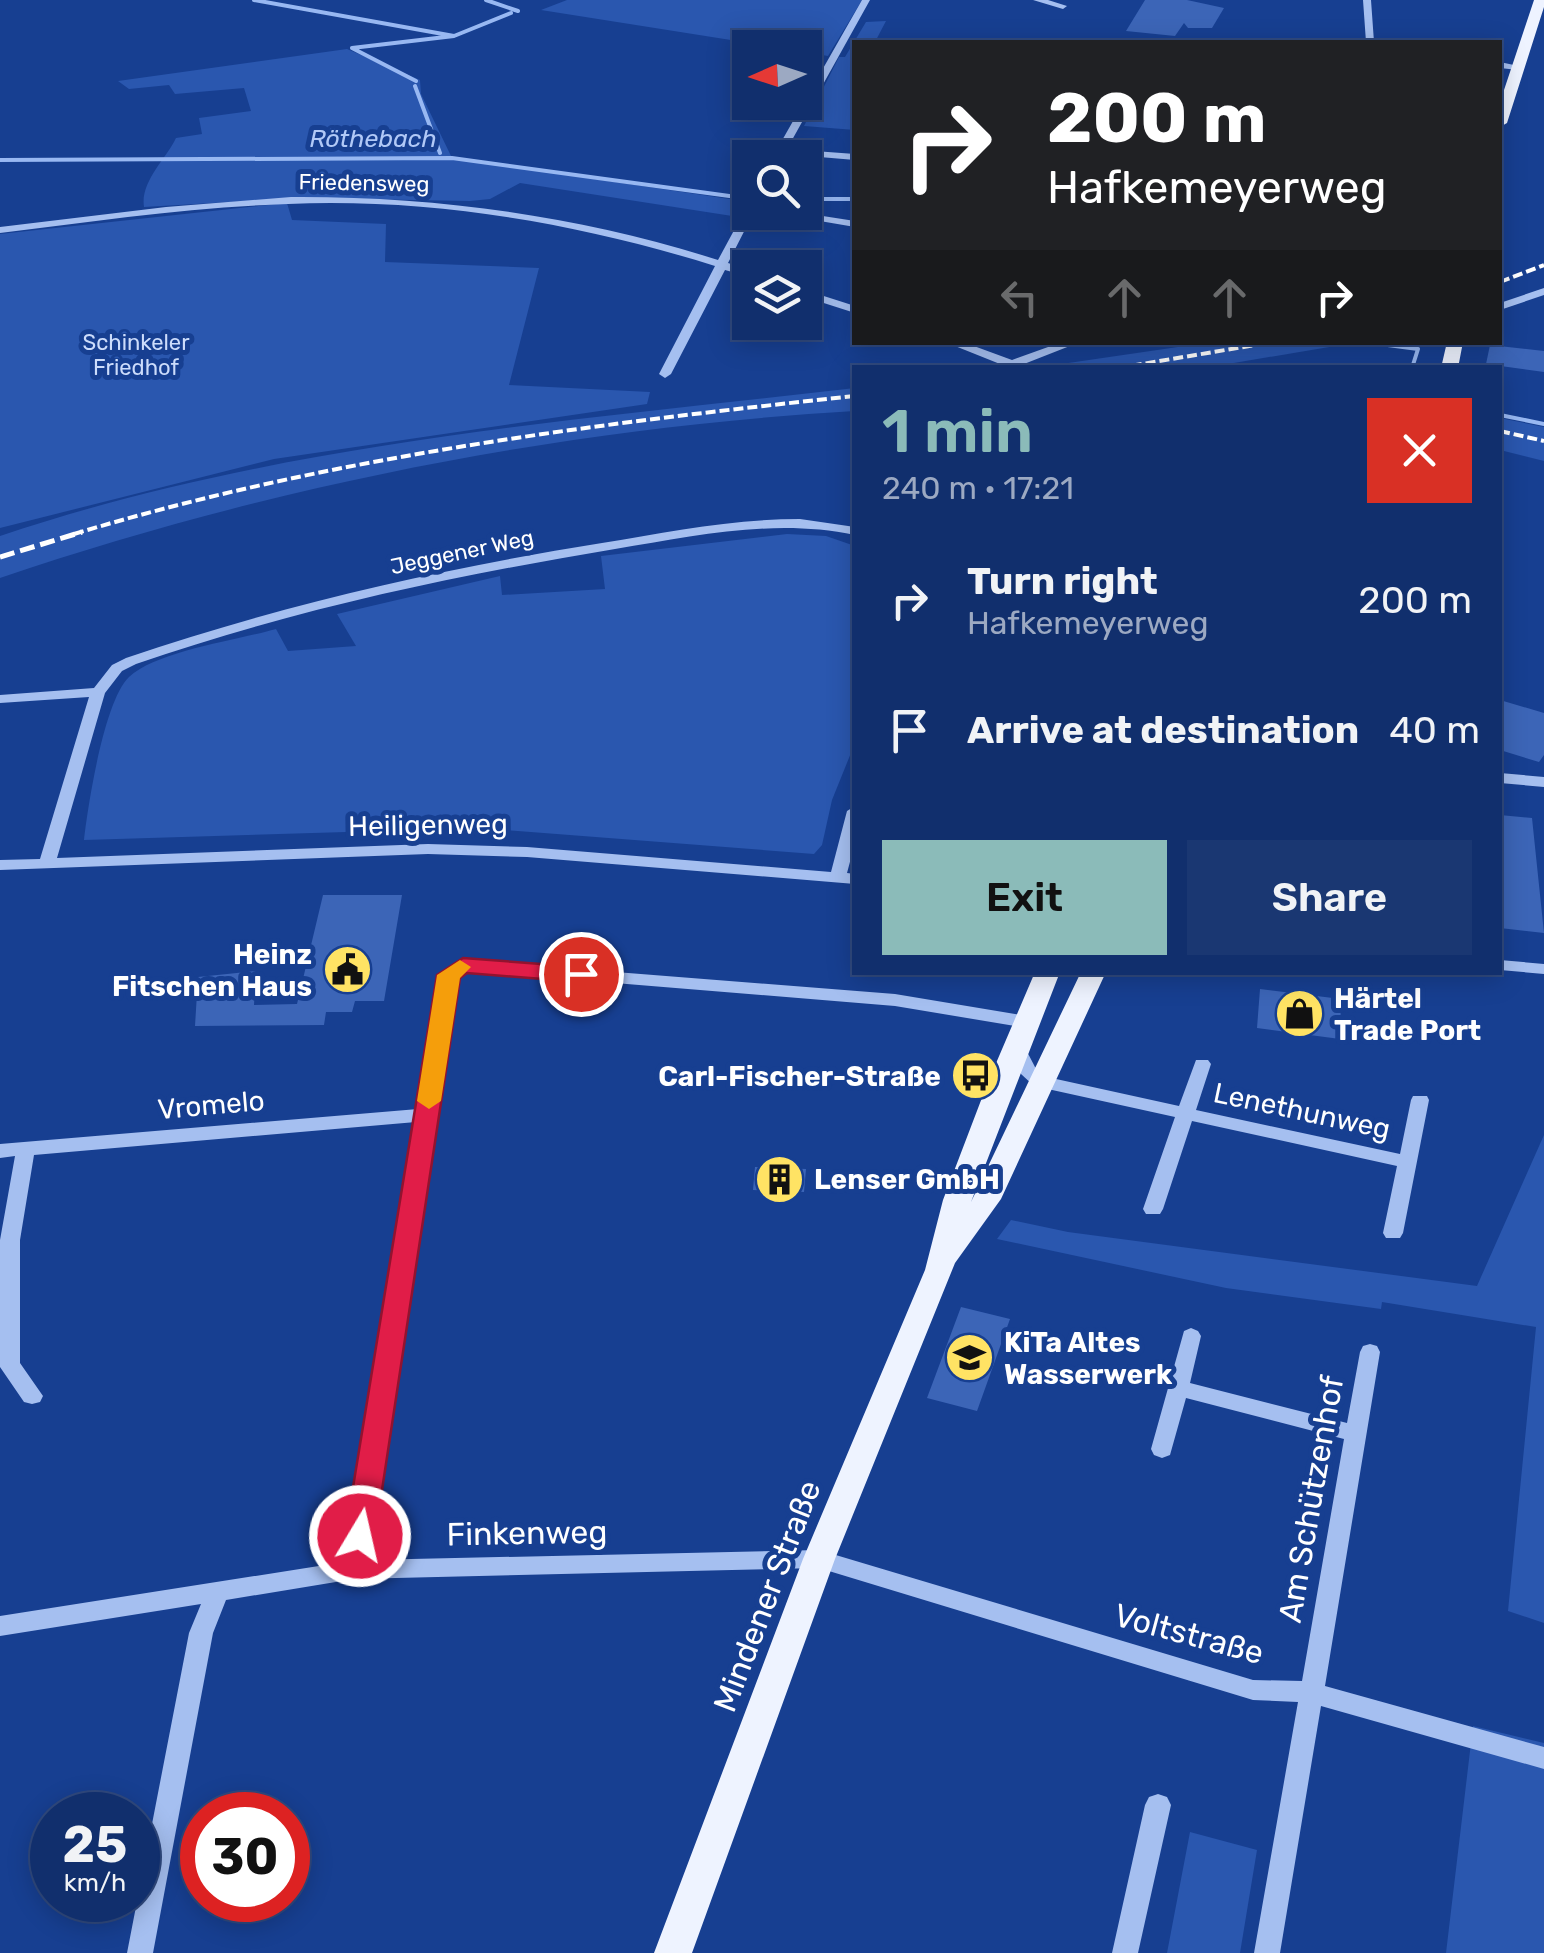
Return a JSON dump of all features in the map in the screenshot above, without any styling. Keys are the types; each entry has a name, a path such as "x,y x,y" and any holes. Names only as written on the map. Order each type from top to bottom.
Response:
{"main road":[{"path":"1502,117 1540,0"},
{"name":"Mindener Straße","path":"672,1953 819,1559 939,1270 958,1200 1047,975"},
{"name":"Mindener Straße","path":"939,1270 986,1198 1093,975"}],"street":[{"path":"787,140 866,0"},
{"path":"1036,0 1062,6"},
{"path":"1367,0 1370,40"},
{"path":"1502,65 1518,67"},
{"path":"822,156 852,157"},
{"name":"Friedensweg","path":"0,230 236,204 362,200 474,208 732,268"},
{"path":"822,219 852,224"},
{"path":"665,374 740,230"},
{"path":"1502,307 1544,291"},
{"path":"822,299 852,309"},
{"path":"959,345 1015,365"},
{"path":"1020,365 1067,345"},
{"name":"Jeggener Weg","path":"98,692 117,668 148,655 433,578 703,531 785,524 852,531"},
{"path":"0,699 98,692 47,863"},
{"path":"1502,778 1544,782"},
{"path":"846,878 852,826"},
{"name":"Heiligenweg","path":"0,865 428,850 561,854 846,878"},
{"path":"354,1570 449,975 463,965 895,1000 1021,1034 1027,1070 1041,1082"},
{"path":"1502,965 1544,969"},
{"name":"Lenethunweg","path":"1152,1209 1202,1064"},
{"name":"Lenethunweg","path":"1041,1082 1407,1162"},
{"name":"Lenethunweg","path":"1393,1233 1420,1100"},
{"name":"Vromelo","path":"0,1151 427,1115"},
{"path":"26,1147 10,1240 9,1364 32,1396"},
{"path":"1162,1449 1191,1336"},
{"name":"Am Schützenhof","path":"1266,1953 1308,1692 1370,1352"},
{"path":"1178,1388 1358,1434"},
{"name":"Finkenweg","path":"0,1626 354,1570 819,1559"},
{"name":"Voltstraße","path":"819,1559 1253,1690 1308,1692 1544,1758"},
{"path":"140,1953 200,1633 218,1591"},
{"path":"1125,1953 1158,1806"}],"green space":[{"path":"567,0 862,0 828,56 822,55 822,30 732,30 732,40 541,10"},
{"path":"886,21 876,40 855,40 866,22"},
{"path":"852,45 852,130 804,126 807,120 822,120 822,91 839,57 845,57"},
{"path":"347,49 420,80 421,94 452,158 732,199 732,216 520,183 490,199 470,201 299,198 144,207 150,180 176,138 202,134 199,118 251,111 244,88 175,94 169,85 129,89 118,81"},
{"name":"Schinkeler Friedhof","path":"287,203 292,220 386,224 385,262 539,268 509,385 650,392 647,404 274,459 0,528 0,234"},
{"path":"1191,345 1341,345 1222,365 1055,365"},
{"path":"852,388 852,411 638,431 422,466 209,515 0,578 0,536 104,504 316,457 531,425"},
{"path":"1502,418 1544,427 1544,461 1502,450"},
{"path":"787,534 826,536 852,545 852,750 832,800 822,845 814,854 480,828 84,840 99,754 112,708 129,677 142,668 199,647 276,629 288,651 356,646 337,614 500,576 502,595 605,589 601,556"},
{"path":"1544,1135 1544,1623 1508,1611 1536,1327 1382,1302 1381,1309 1226,1288 997,1239 1011,1220 1068,1232 1477,1286"},
{"path":"1473,1726 1544,1743 1544,1953 1446,1953"},
{"path":"1190,1832 1257,1850 1240,1953 1167,1953"}],"building":[{"path":"1145,0 1187,0 1224,8 1212,28 1188,28 1184,23 1175,36 1126,31"},
{"path":"1490,345 1544,351 1544,372 1486,364"},
{"path":"1502,701 1544,713 1544,755 1539,762 1502,751"},
{"path":"1502,815 1532,818 1544,933 1502,928"},
{"path":"323,895 402,895 384,1001 355,1001 352,1012 326,1012 324,1025 195,1026 198,977 256,971 254,1005 297,1004"},
{"name":"Härtel Trade Port","path":"1260,989 1341,999 1340,1039 1257,1028"},
{"name":"Lenser GmbH","path":"755,1167 806,1169 804,1192 753,1190"},
{"name":"KiTa Altes Wasserwerk","path":"961,1307 1010,1319 977,1411 927,1398"}],"waterway":[{"path":"254,0 454,36"},
{"path":"486,0 518,11"},
{"path":"454,36 511,13"},
{"path":"416,81 352,48 454,36"},
{"path":"415,86 440,153"},
{"name":"Röthebach","path":"0,160 452,158 732,196"},
{"name":"Röthebach","path":"822,199 852,199"},
{"name":"Röthebach","path":"1388,345 1418,349 1413,365"},
{"name":"Röthebach","path":"1502,415 1544,424"}],"railway":[{"path":"1502,281 1544,265"},
{"path":"1136,365 1255,345"},
{"path":"74,534 170,507 364,464 559,432 852,396"},
{"path":"1502,431 1544,441"},
{"path":"0,557 82,532"}],"slow traffic":[{"path":"429,1101 449,975 460,967"}],"place":[{"name":"Heinz Fitschen Haus","path":"347,970"},
{"name":"Härtel Trade Port","path":"1299,1014"},
{"name":"Carl-Fischer-Straße","path":"976,1076"},
{"name":"Lenser GmbH","path":"779,1179"},
{"name":"KiTa Altes Wasserwerk","path":"969,1358"}],"route":[{"path":"360,1536 449,975 463,965 581,974"}]}
